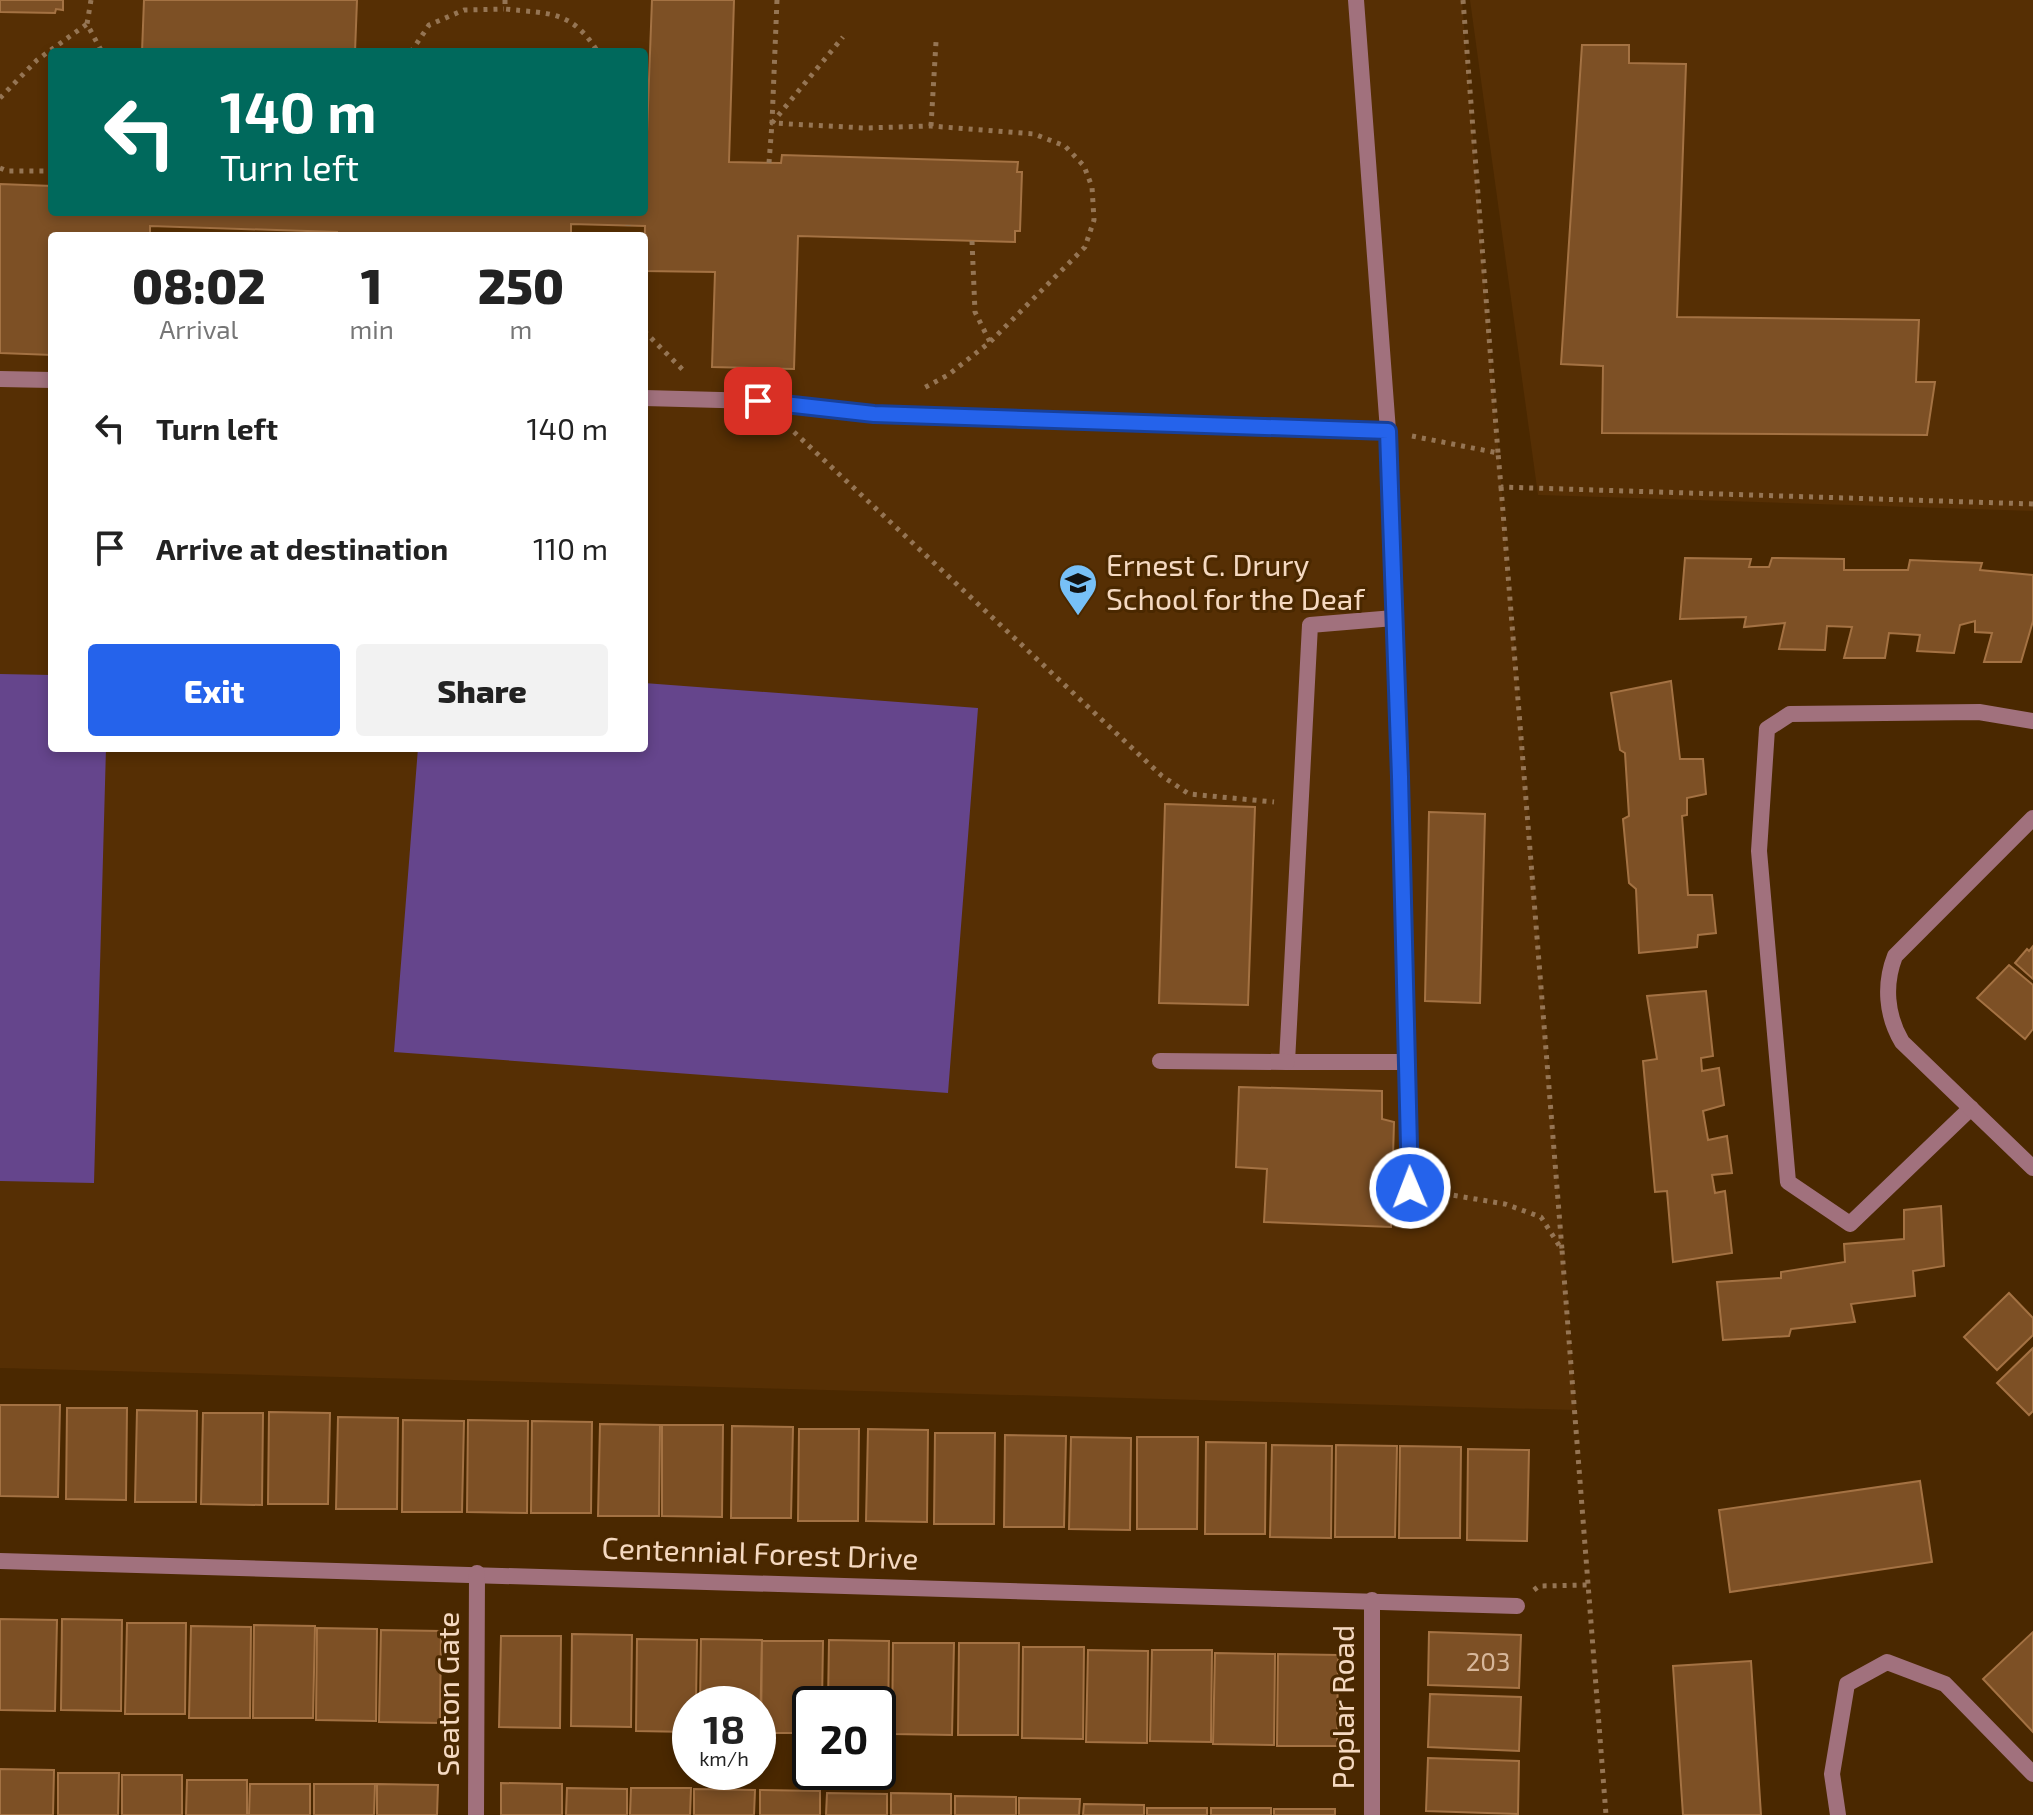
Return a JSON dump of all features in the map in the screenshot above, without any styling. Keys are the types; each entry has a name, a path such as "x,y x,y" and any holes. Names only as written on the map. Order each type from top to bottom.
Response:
{"street":[{"path":"1356,0 1388,431 1410,1188"},
{"path":"0,379 48,380"},
{"path":"648,398 758,401 874,414 1388,431"},
{"path":"1287,1062 1310,625 1394,618"},
{"path":"1971,1108 1850,1224 1788,1182 1759,851 1767,729 1790,714 1979,712 2033,721"},
{"path":"2033,818 1895,956 1888,973 1894,1029 1902,1042 2033,1168"},
{"path":"1160,1061 1407,1062"},
{"name":"Centennial Forest Drive","path":"0,1561 1517,1606"},
{"name":"Seaton Gate","path":"476,1815 477,1573"},
{"name":"Poplar Road","path":"1372,1600 1372,1815"},
{"path":"1838,1815 1832,1774 1847,1684 1887,1662 1945,1684 2033,1774"}],"path":[{"path":"91,0 87,24 100,48"},
{"path":"505,0 505,9"},
{"path":"769,163 777,0"},
{"path":"1463,0 1606,1815"},
{"path":"414,48 429,25 464,10 505,9 561,15 585,31 596,48"},
{"path":"54,48 87,24"},
{"path":"772,123 843,37"},
{"path":"931,126 936,42"},
{"path":"0,98 48,52"},
{"path":"772,123 865,128 931,126 1034,134 1065,146 1084,166 1092,187 1094,220 1085,247 990,342 948,375 874,414"},
{"path":"0,168 7,171 48,171"},
{"path":"628,225 628,232"},
{"path":"972,241 975,312 990,342"},
{"path":"648,335 713,400"},
{"path":"1388,431 1498,453"},
{"path":"793,432 1162,776 1189,794 1301,804"},
{"path":"1501,487 2033,504"},
{"path":"1410,1188 1505,1204 1541,1217 1562,1250"},
{"path":"1517,1606 1539,1586 1588,1585"}],"shaded area":[{"name":"Ernest C. Drury School for the Deaf","path":"0,0 1462,0 1576,1410 0,1368"},
{"path":"1470,0 2033,0 2033,511 1538,495"},
{"path":"0,674 48,675 48,752 106,752 94,1183 0,1181"},
{"path":"648,683 978,708 948,1093 394,1052 418,752 648,752"}],"building":[{"path":"0,0 63,0 63,10 56,9 55,13 0,12"},
{"path":"144,0 357,0 355,48 142,48"},
{"path":"652,0 734,0 729,162 781,163 782,155 1018,162 1017,172 1022,172 1020,231 1015,231 1015,242 798,236 794,369 712,367 715,272 648,271 648,232 645,232 645,226 571,224 571,232 337,232 150,226 150,232 48,232 48,355 0,353 0,184 48,186 48,216 648,216"},
{"path":"1582,45 1629,45 1629,63 1686,64 1677,317 1919,320 1916,382 1935,382 1927,435 1602,433 1603,366 1561,364"},
{"path":"1685,558 1751,559 1749,567 1769,567 1772,558 1844,559 1844,570 1908,570 1910,560 1982,563 1980,570 2033,575 2033,621 2021,662 1984,662 1992,633 1975,632 1975,621 1960,625 1954,653 1917,651 1920,635 1889,633 1885,658 1844,658 1852,627 1827,626 1825,650 1779,649 1785,623 1744,627 1746,617 1680,619"},
{"path":"1671,681 1680,759 1703,759 1706,794 1687,798 1687,815 1682,816 1688,895 1712,895 1716,933 1698,935 1697,947 1639,953 1636,889 1629,883 1623,819 1629,816 1625,753 1620,750 1611,693"},
{"path":"1165,804 1255,807 1248,1005 1159,1003"},
{"path":"1429,812 1485,814 1480,1003 1425,1001"},
{"path":"2033,946 2033,979 2015,963"},
{"path":"2009,965 2033,985 2033,1029 2025,1039 1977,998"},
{"path":"1706,991 1713,1056 1701,1058 1702,1071 1719,1068 1724,1105 1703,1111 1708,1140 1727,1136 1732,1173 1712,1175 1715,1193 1725,1191 1732,1253 1673,1262 1667,1191 1655,1192 1643,1061 1657,1059 1647,996"},
{"path":"1239,1087 1382,1091 1382,1119 1394,1122 1391,1227 1264,1222 1267,1169 1236,1167"},
{"path":"1941,1206 1944,1266 1913,1271 1915,1296 1851,1304 1855,1322 1791,1329 1789,1336 1723,1340 1717,1282 1781,1278 1781,1272 1845,1262 1844,1244 1904,1239 1904,1210"},
{"path":"2009,1293 2033,1318 2033,1335 1997,1370 1964,1337"},
{"path":"2033,1348 2033,1411 2029,1415 1997,1383"},
{"path":"0,1405 60,1405 58,1497 0,1496"},
{"path":"67,1408 127,1408 126,1500 66,1499"},
{"path":"137,1410 197,1411 196,1502 135,1502"},
{"path":"269,1412 330,1413 328,1504 268,1504"},
{"path":"203,1413 263,1413 262,1505 201,1504"},
{"path":"338,1417 398,1418 397,1509 336,1509"},
{"path":"403,1420 464,1421 462,1512 402,1512"},
{"path":"468,1420 528,1421 527,1513 467,1512"},
{"path":"532,1421 592,1422 591,1513 531,1513"},
{"path":"600,1424 660,1425 659,1516 598,1516"},
{"path":"662,1425 723,1425 722,1517 662,1516"},
{"path":"732,1426 793,1427 791,1518 731,1518"},
{"path":"799,1429 859,1429 858,1521 798,1521"},
{"path":"868,1429 928,1430 927,1522 866,1521"},
{"path":"935,1433 995,1433 994,1524 934,1524"},
{"path":"1005,1435 1066,1436 1064,1527 1004,1527"},
{"path":"1071,1437 1131,1438 1130,1530 1069,1529"},
{"path":"1137,1437 1198,1437 1197,1529 1137,1529"},
{"path":"1206,1442 1266,1443 1265,1534 1205,1534"},
{"path":"1272,1445 1332,1446 1331,1538 1270,1537"},
{"path":"1336,1445 1397,1446 1395,1537 1335,1537"},
{"path":"1400,1446 1461,1447 1460,1538 1399,1538"},
{"path":"1468,1449 1529,1450 1527,1541 1467,1540"},
{"path":"1920,1481 1932,1562 1730,1592 1719,1510"},
{"path":"0,1619 57,1620 55,1711 0,1710"},
{"path":"62,1619 122,1620 121,1711 61,1710"},
{"path":"127,1623 186,1623 185,1714 125,1714"},
{"path":"254,1625 315,1626 313,1718 253,1718"},
{"path":"191,1626 251,1627 250,1718 189,1718"},
{"path":"317,1628 377,1629 376,1721 316,1720"},
{"path":"381,1630 441,1631 440,1723 379,1722"},
{"path":"1429,1632 1521,1635 1519,1688 1428,1685"},
{"path":"2033,1632 2033,1732 1983,1679"},
{"path":"572,1634 632,1635 631,1727 571,1726"},
{"path":"501,1636 561,1636 560,1728 499,1727"},
{"path":"637,1639 697,1640 696,1686 672,1686 672,1732 636,1731"},
{"path":"701,1639 762,1640 761,1686 700,1686"},
{"path":"829,1640 889,1641 889,1686 828,1686"},
{"path":"762,1641 823,1641 822,1686 792,1686 792,1733 776,1733 776,1686 762,1686"},
{"path":"893,1643 954,1643 952,1735 896,1734 896,1686 893,1686"},
{"path":"959,1643 1019,1643 1018,1735 958,1735"},
{"path":"1023,1647 1084,1647 1083,1739 1022,1738"},
{"path":"1088,1650 1148,1651 1147,1743 1086,1742"},
{"path":"1152,1650 1212,1650 1211,1742 1150,1741"},
{"path":"1215,1653 1275,1654 1274,1745 1213,1744"},
{"path":"1278,1654 1338,1655 1337,1746 1277,1746"},
{"path":"1751,1661 1761,1815 1683,1815 1673,1666"},
{"path":"1430,1694 1521,1697 1519,1751 1428,1747"},
{"path":"1428,1758 1519,1761 1518,1814 1426,1811"},
{"path":"0,1769 54,1770 53,1815 0,1815"},
{"path":"58,1773 119,1773 118,1815 58,1815"},
{"path":"122,1775 182,1775 182,1815 122,1815"},
{"path":"187,1780 247,1780 247,1815 186,1815"},
{"path":"501,1783 562,1784 562,1815 501,1815"},
{"path":"250,1784 310,1784 310,1815 249,1815"},
{"path":"314,1784 375,1784 374,1815 314,1815"},
{"path":"377,1784 438,1785 437,1815 377,1815"},
{"path":"567,1788 627,1789 627,1815 566,1815"},
{"path":"631,1788 691,1790 690,1815 630,1815"},
{"path":"694,1790 755,1790 754,1815 694,1815"},
{"path":"760,1790 820,1791 820,1815 760,1815"},
{"path":"827,1793 887,1794 887,1815 826,1815"},
{"path":"891,1793 951,1794 951,1815 891,1815"},
{"path":"955,1796 1016,1797 1016,1815 955,1815"},
{"path":"1019,1798 1080,1799 1079,1815 1019,1815"},
{"path":"1084,1804 1144,1805 1144,1815 1083,1815"},
{"path":"1147,1808 1207,1808 1207,1815 1147,1815"},
{"path":"1211,1808 1271,1808 1271,1815 1211,1815"},
{"path":"1274,1809 1335,1809 1335,1815 1274,1815"}],"place":[{"name":"Ernest C. Drury School for the Deaf","path":"1078,617"}],"route":[{"path":"758,401 874,414 1388,431 1410,1188"}]}
